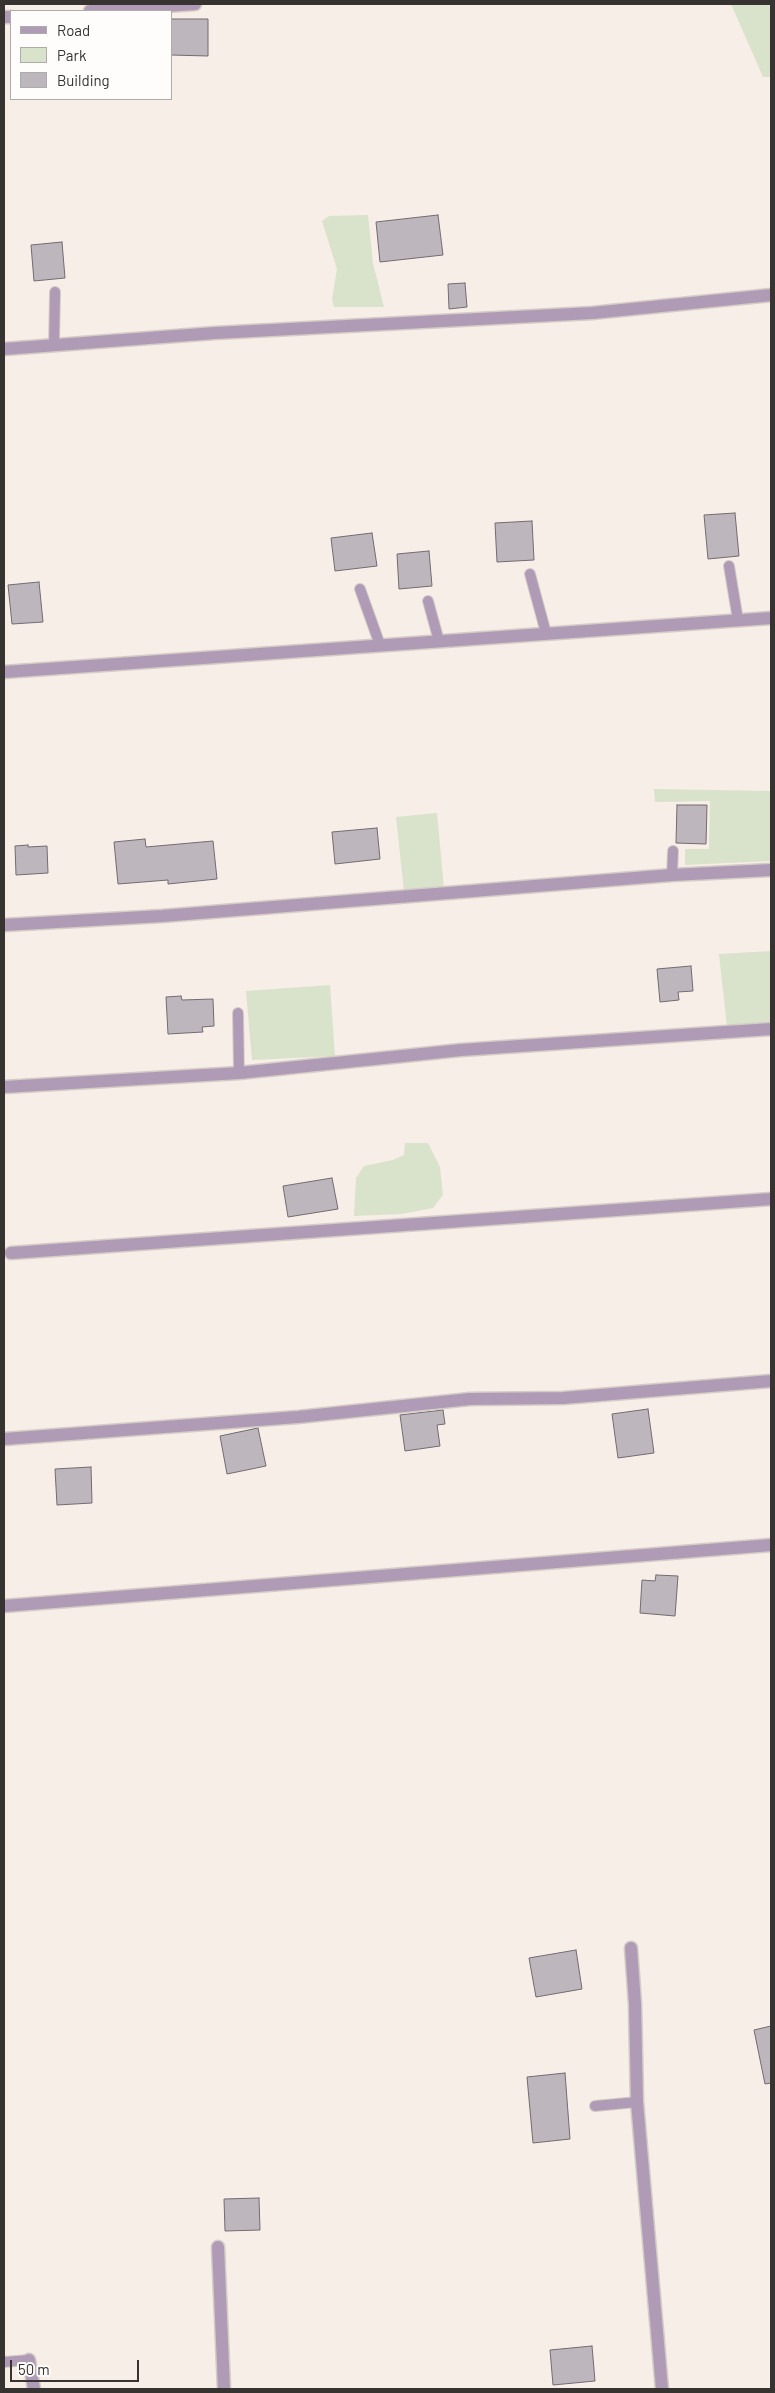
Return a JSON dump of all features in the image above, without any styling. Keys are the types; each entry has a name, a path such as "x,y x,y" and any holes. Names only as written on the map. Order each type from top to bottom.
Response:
{"street":[{"path":"105,10 195,4"},
{"path":"4,349 215,333 592,312 771,295"},
{"path":"4,672 771,618"},
{"path":"4,925 162,916 672,875 771,870"},
{"path":"4,1087 239,1073 461,1050 771,1029"},
{"path":"11,1253 771,1199"},
{"path":"4,1439 298,1417 470,1399 563,1398 771,1381"},
{"path":"4,1606 771,1544"},
{"path":"630,1948 635,2004 637,2102 662,2389"},
{"path":"218,2247 224,2389"},
{"path":"29,2360 34,2389"}],"lane":[{"path":"54,346 55,292"},
{"path":"729,566 738,620"},
{"path":"530,574 546,633"},
{"path":"360,589 380,645"},
{"path":"428,601 439,641"},
{"path":"672,875 673,851"},
{"path":"238,1013 239,1073"},
{"path":"595,2106 637,2102"},
{"path":"4,2362 29,2360"}],"green space":[{"path":"731,4 771,4 771,77 763,77"},
{"path":"368,215 373,263 384,307 334,307 332,299 337,269 322,221 329,216"},
{"path":"654,789 771,791 771,861 685,865 685,849 709,849 710,801 655,802"},
{"path":"437,813 444,888 404,891 396,817"},
{"path":"771,951 771,1023 727,1027 719,954"},
{"path":"330,985 335,1056 252,1060 246,991"},
{"path":"405,1143 428,1143 440,1167 443,1195 433,1208 402,1214 354,1216 356,1178 364,1166 393,1160 404,1155"}],"building":[{"path":"172,19 208,19 208,56 172,55"},
{"path":"438,215 443,255 380,262 376,222"},
{"path":"62,242 65,278 34,281 31,245"},
{"path":"465,283 467,307 449,309 448,284"},
{"path":"735,513 739,556 708,559 704,515"},
{"path":"532,521 534,560 497,562 495,523"},
{"path":"372,533 377,566 335,571 331,538"},
{"path":"429,551 432,586 399,589 397,554"},
{"path":"39,582 43,622 12,624 8,585"},
{"path":"677,805 707,805 706,844 676,843"},
{"path":"377,828 380,859 335,864 332,832"},
{"path":"145,839 146,847 213,841 217,879 168,884 168,880 118,884 114,842"},
{"path":"28,845 28,847 47,846 48,873 16,875 15,846"},
{"path":"691,966 693,991 678,992 679,1000 660,1002 657,969"},
{"path":"181,996 182,1000 213,999 214,1026 202,1027 203,1032 168,1034 166,997"},
{"path":"332,1178 338,1209 288,1217 283,1186"},
{"path":"648,1409 654,1453 618,1458 612,1414"},
{"path":"443,1410 445,1424 437,1425 440,1446 405,1451 400,1415"},
{"path":"258,1428 266,1466 227,1474 220,1436"},
{"path":"91,1467 92,1503 57,1505 55,1469"},
{"path":"656,1575 678,1576 675,1616 640,1613 642,1580 655,1581"},
{"path":"576,1950 582,1989 536,1997 529,1958"},
{"path":"771,2026 771,2083 765,2084 754,2030"},
{"path":"565,2073 570,2139 533,2143 527,2077"},
{"path":"259,2198 260,2230 225,2231 224,2199"},
{"path":"592,2346 595,2381 553,2385 550,2350"}]}
